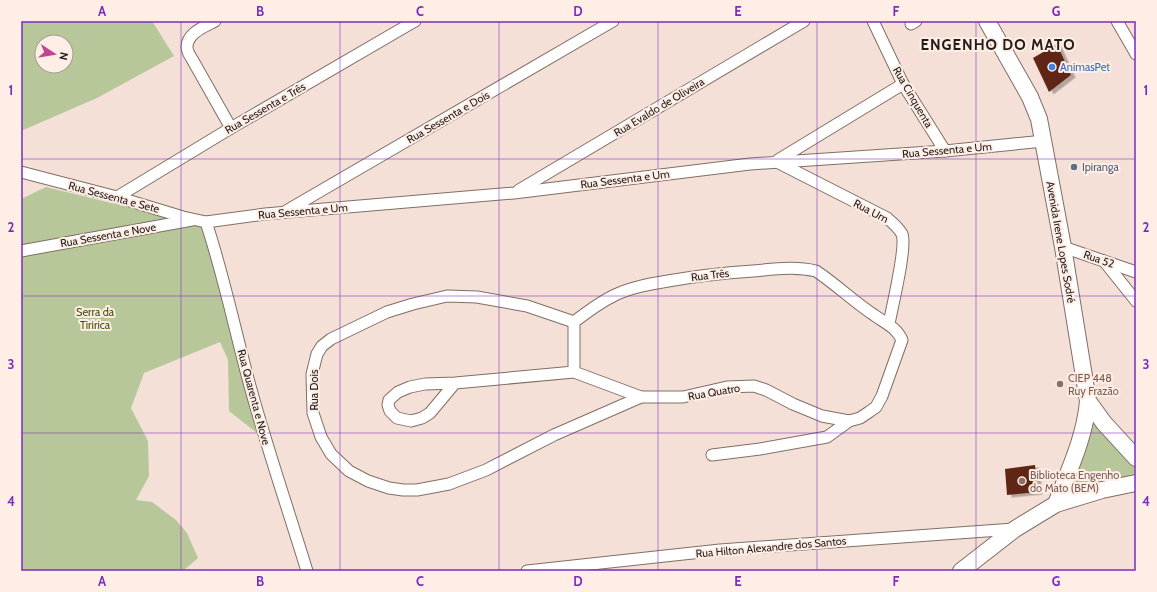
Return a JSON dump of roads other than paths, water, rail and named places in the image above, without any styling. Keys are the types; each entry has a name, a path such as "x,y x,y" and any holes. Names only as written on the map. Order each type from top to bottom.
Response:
{"main road":[{"name":"Avenida Irene Lopes Sodré","path":"987,21 1030,97 1039,119 1063,247 1088,400 1104,423 1136,458"},
{"path":"1056,504 1077,448 1086,418 1088,400"},
{"path":"961,571 1015,529 1056,504 1102,490 1136,483"}],"street":[{"path":"214,21 195,32 189,39 187,48 231,128"},
{"name":"Rua Sessenta e Três","path":"117,197 231,128 415,21"},
{"name":"Rua Sessenta e Dois","path":"283,212 613,21"},
{"name":"Rua Evaldo de Oliveira","path":"514,193 804,21"},
{"name":"Rua Cinquenta","path":"873,21 902,84 945,151"},
{"path":"1118,21 1136,54"},
{"path":"776,161 902,84"},
{"name":"Rua Sessenta e Um","path":"201,221 283,212 514,193 776,161 945,151 1044,141"},
{"name":"Rua Um","path":"776,161 887,218 897,225 902,235 903,248 889,324"},
{"name":"Rua Sessenta e Sete","path":"21,172 201,221"},
{"name":"Rua Sessenta e Nove","path":"21,251 201,221"},
{"name":"Rua Quarenta e Nove","path":"201,221 218,258 263,431 307,571"},
{"name":"Rua 52","path":"1063,247 1136,272"},
{"path":"1103,261 1136,301"},
{"name":"Rua Três","path":"574,322 614,295 638,286 693,277 805,268 816,271 831,281 874,316 889,324"},
{"name":"Rua Dois","path":"574,322 527,306 477,298 447,296 387,312 331,339 322,346 317,354 312,374 313,412 321,437 331,454 349,471 368,481 389,488 417,490 449,484 486,470 554,435 641,397"},
{"path":"574,322 574,372"},
{"path":"712,455 760,449 827,437 849,421 860,418 876,407 882,396 902,340 899,334 889,324"},
{"name":"Rua Quatro","path":"455,383 430,413 422,418 411,421 397,418 390,411 388,404 389,400 398,392 410,387 425,384 455,383 574,372 641,397 683,397 727,388 754,386 822,416 849,421"},
{"name":"Rua Hilton Alexandre dos Santos","path":"527,571 720,550 1015,529"}],"place":[{"name":"AnimasPet","path":"1052,67"},
{"name":"Ipiranga","path":"1074,167"},
{"name":"CIEP 448 Ruy Frazão","path":"1060,384"},
{"name":"Biblioteca Engenho do Mato (BEM)","path":"1022,481"}],"district":[{"name":"ENGENHO DO MATO","path":"998,45"}],"park label":[{"name":"Serra da Tiririca","path":"95,318"}]}
